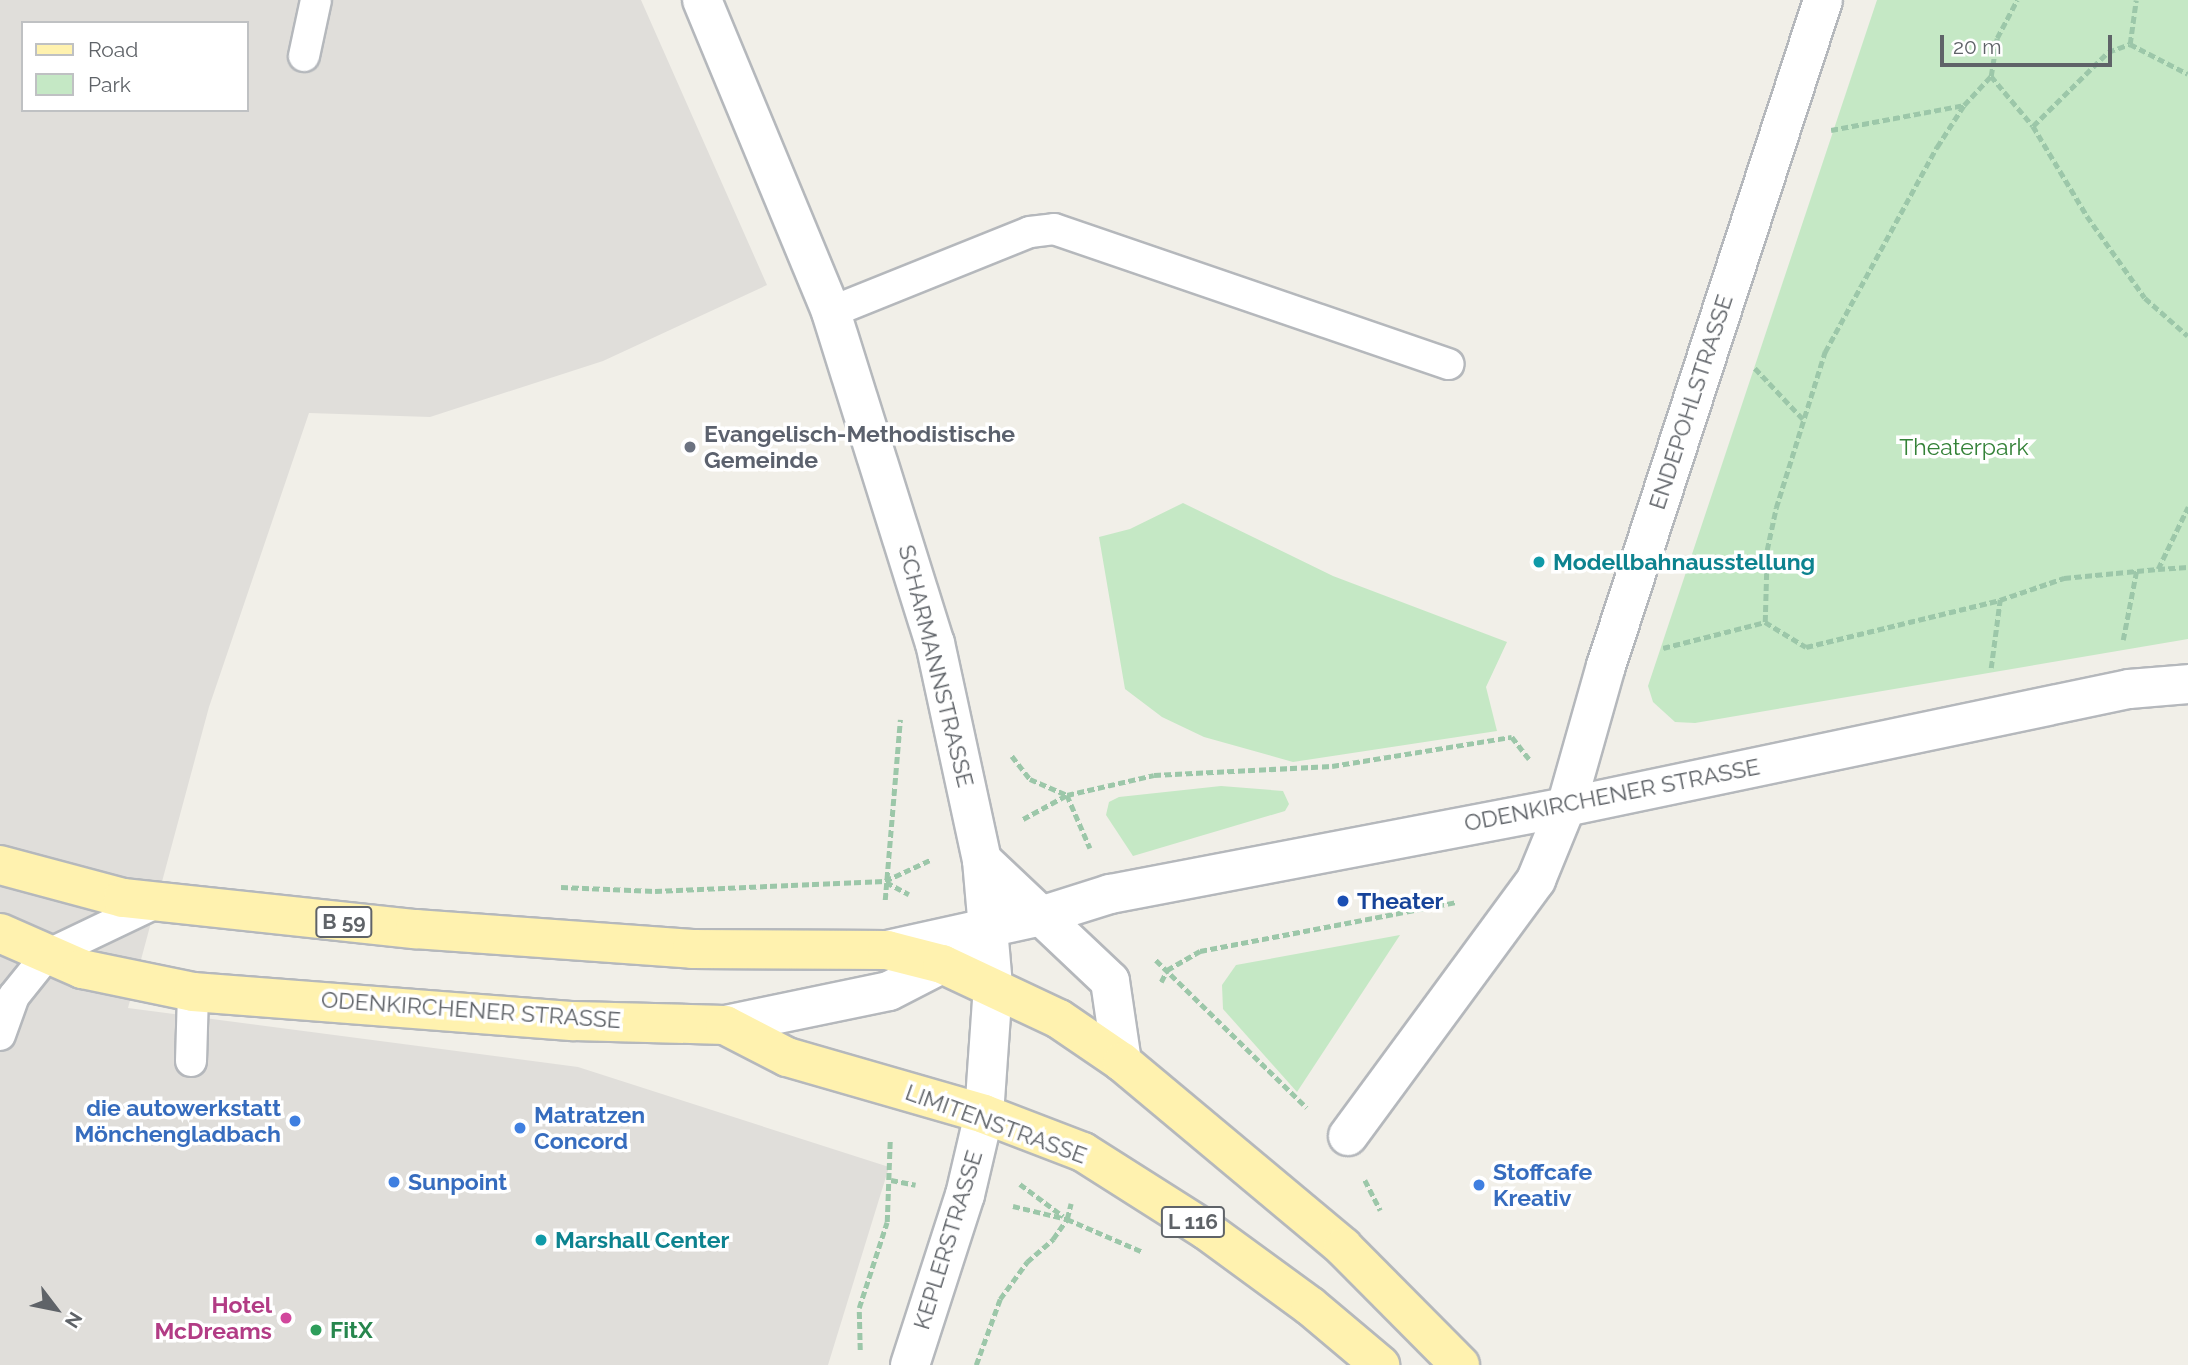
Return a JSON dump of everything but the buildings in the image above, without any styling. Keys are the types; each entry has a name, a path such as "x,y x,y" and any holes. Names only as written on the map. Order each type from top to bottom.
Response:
{"main road":[{"name":"SCHARMANNSTRASSE","path":"702,0 831,312 935,643 982,860 993,986 984,1114"},
{"name":"ENDEPOHLSTRASSE","path":"1348,1136 1536,880 1566,807 1606,666 1823,0"},
{"name":"ODENKIRCHENER STRASSE","path":"0,865 72,886 158,902 415,929 692,948 887,950 989,933 1110,894 1566,807 2114,692 2188,684"},
{"path":"982,860 1037,917 1110,981 1122,1062"},
{"path":"1037,917 993,986 1059,1019 1122,1062 1343,1247 1460,1365"},
{"name":"ODENKIRCHENER STRASSE","path":"0,933 82,969 193,992 574,1021 725,1025 889,991 942,964 989,933"},
{"name":"ODENKIRCHENER STRASSE","path":"887,950 942,964 993,986"},
{"name":"LIMITENSTRASSE","path":"725,1025 787,1057 984,1114 1083,1152 1172,1208 1310,1306 1380,1365"},
{"name":"KEPLERSTRASSE","path":"910,1365 965,1195 984,1114"}],"lane":[{"path":"304,56 316,0"},
{"path":"831,312 1030,232 1054,229 1449,364"},
{"path":"0,1035 14,996 47,955 158,902"},
{"path":"191,1061 193,992"}],"path":[{"path":"1765,622 1767,550 1802,419 1825,352 1858,284 1965,105 1992,76 1997,38 2017,0"},
{"path":"2130,44 2136,0"},
{"path":"2033,126 2108,52 2130,44 2188,74"},
{"path":"1992,76 2033,126 2087,216 2145,298 2188,336"},
{"path":"1776,143 1965,105"},
{"path":"1716,327 1802,419"},
{"path":"2158,569 2188,507"},
{"path":"1606,666 1765,622 1806,647 2000,600 2064,578 2137,568 2188,568"},
{"path":"2114,692 2137,568"},
{"path":"1985,719 2000,600"},
{"path":"885,881 899,723 904,712"},
{"path":"1067,795 1154,775 1332,766 1512,737"},
{"path":"1314,1115 1167,970 1200,951 1464,901"},
{"path":"1362,1174 1383,1218"},
{"path":"860,1354 859,1308 887,1222 891,1180"},
{"path":"976,1365 1010,1283 1067,1219"}],"shaded area":[{"path":"0,0 641,0 767,285 603,361 430,417 309,413 209,707 128,1008 578,1067 889,1167 828,1365 0,1365"}],"green space":[{"name":"Theaterpark","path":"1877,0 2188,0 2188,639 1695,723 1675,722 1653,702 1648,686"},
{"path":"1183,503 1333,576 1507,642 1486,687 1497,731 1293,762 1204,737 1162,717 1125,689 1099,537 1130,529"},
{"path":"1221,786 1283,791 1289,804 1285,811 1133,856 1106,815 1109,802 1119,797"},
{"path":"1400,935 1297,1092 1223,1009 1222,985 1236,965"}],"place":[{"name":"Evangelisch-Methodistische Gemeinde","path":"690,447"},
{"name":"Modellbahnausstellung","path":"1539,562"},
{"name":"Theater","path":"1343,901"},
{"name":"die autowerkstatt Mönchengladbach","path":"295,1121"},
{"name":"Matratzen Concord","path":"520,1128"},
{"name":"Sunpoint","path":"394,1182"},
{"name":"Stoffcafe Kreativ","path":"1479,1185"},
{"name":"Marshall Center","path":"541,1240"},
{"name":"Hotel McDreams","path":"286,1318"},
{"name":"FitX","path":"316,1330"}]}
